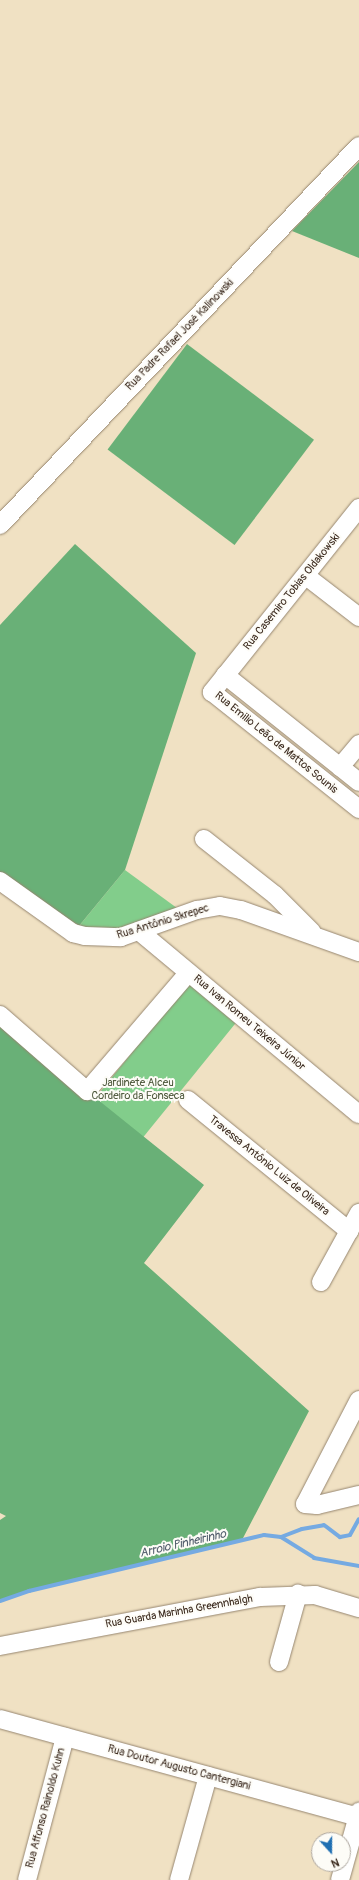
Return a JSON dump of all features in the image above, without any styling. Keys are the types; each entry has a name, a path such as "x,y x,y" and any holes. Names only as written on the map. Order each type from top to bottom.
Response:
{"street":[{"name":"Rua Padre Rafael José Kalinowski","path":"0,525 359,146"},
{"name":"Rua Casemiro Tobias Oldakowski","path":"225,675 306,576 359,508"},
{"path":"306,576 359,617"},
{"name":"Rua Emilio Leão de Mattos Sounis","path":"359,782 225,675 212,692 359,809"},
{"path":"340,767 359,744"},
{"path":"204,839 275,895 314,934"},
{"name":"Rua Antônio Skrepec","path":"0,881 73,933 85,936 109,938 139,931 197,910 220,906 241,910 314,934 359,952"},
{"name":"Rua Ivan Romeu Teixeira Júnior","path":"139,931 359,1114"},
{"path":"0,1015 87,1091 188,973"},
{"name":"Travessa Antônio Luiz de Oliveira","path":"188,1100 349,1231"},
{"path":"321,1282 359,1213"},
{"path":"359,1400 305,1504 317,1505 359,1495"},
{"path":"279,1662 298,1594"},
{"name":"Rua Guarda Marinha Greennhalgh","path":"0,1646 260,1597 298,1594 315,1595 359,1608"},
{"name":"Rua Doutor Augusto Cantergiani","path":"0,1719 208,1776 358,1814"},
{"name":"Rua Affonso Rainoldo Kuhn","path":"27,1880 65,1737"},
{"path":"179,1880 208,1776"},
{"path":"340,1880 358,1814"}],"green space":[{"path":"359,162 359,258 292,231"},
{"path":"187,344 314,440 235,545 108,449"},
{"path":"75,544 196,653 125,870 79,926 0,874 0,625"},
{"path":"125,870 181,911 133,928 75,931"},
{"name":"Jardinete Alceu Cordeiro da Fonseca","path":"190,981 238,1020 143,1137 95,1098"},
{"path":"0,1015 87,1091 204,1185 144,1263 309,1411 242,1540 29,1591 0,1601 0,1520 6,1516 0,1513"}],"waterway":[{"name":"Arroio Pinheirinho","path":"0,1601 29,1591 264,1535 281,1537 302,1529 324,1525 340,1537 350,1535 359,1519"},
{"path":"281,1537 314,1558 359,1566"}]}
